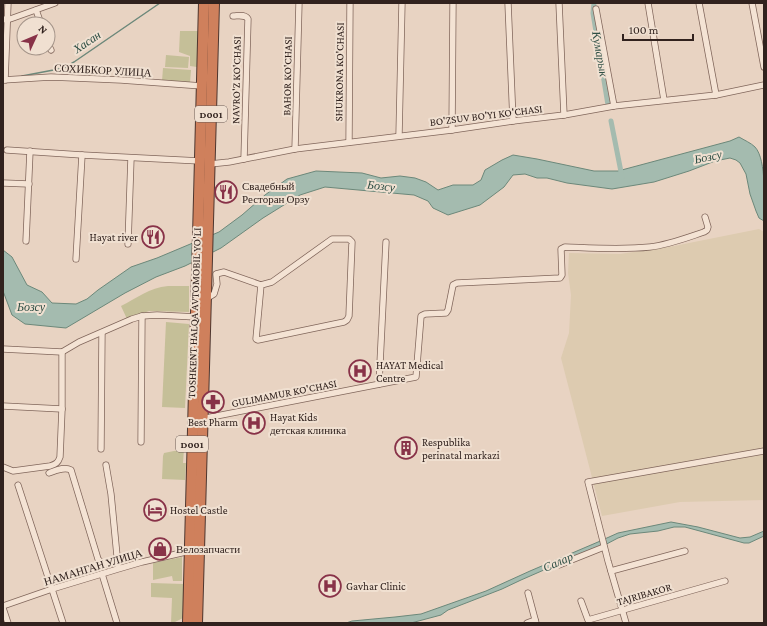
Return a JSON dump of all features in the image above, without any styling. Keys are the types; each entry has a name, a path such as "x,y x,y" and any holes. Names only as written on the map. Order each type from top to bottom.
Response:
{"highway":[{"name":"TOSHKENT HALQA AVTOMOBIL YO'LI","path":"197,623 198,420 196,317 202,265 204,224 207,71 204,3"},
{"name":"TOSHKENT HALQA AVTOMOBIL YO'LI","path":"205,162 202,86 207,71 214,3"},
{"name":"TOSHKENT HALQA AVTOMOBIL YO'LI","path":"188,623 190,552 206,299 202,265"}],"street":[{"path":"4,80 5,20 8,3"},
{"path":"5,20 55,3"},
{"name":"BAHOR KO'CHASI","path":"295,149 299,3"},
{"name":"SHUKRONA KO'CHASI","path":"348,142 350,3"},
{"path":"399,136 402,3"},
{"path":"452,130 453,3"},
{"path":"508,3 513,121"},
{"path":"558,3 564,115"},
{"path":"648,3 664,100"},
{"path":"699,3 716,95"},
{"path":"752,3 764,67"},
{"path":"596,9 614,106"},
{"path":"36,10 38,16"},
{"name":"NAVRO'Z KO'CHASI","path":"233,16 245,16 248,19 244,159"},
{"name":"СОХИБКОР УЛИЦА","path":"4,80 51,78 121,80 202,86"},
{"name":"BO'ZSUV BO'YI KO'CHASI","path":"205,162 229,162 295,149 564,115 614,106 716,95 764,85"},
{"path":"8,150 205,162"},
{"path":"26,241 30,151"},
{"path":"76,259 82,155"},
{"path":"128,244 131,158"},
{"path":"3,183 29,184"},
{"name":"GULIMAMUR KO'CHASI","path":"198,420 416,377 421,316 425,314 446,313 448,310 453,285 560,278 562,275 561,249 565,247 625,248 663,245 707,230 708,227 705,217"},
{"path":"206,299 214,294 216,274 224,272 261,285 272,282 332,238 349,239 352,242 349,316 344,322 258,340 256,339 261,285"},
{"path":"379,384 386,242"},
{"path":"141,442 142,316"},
{"path":"3,349 62,352 79,342 142,316 196,317"},
{"path":"101,450 102,333"},
{"path":"3,466 13,471 50,466 58,462 60,457 62,409 62,352"},
{"path":"3,406 62,409"},
{"path":"626,623 602,540 588,482 764,451"},
{"path":"49,473 64,468 71,470 98,559 104,564 118,566 112,494 106,465"},
{"path":"18,485 62,623"},
{"path":"559,565 604,547"},
{"path":"611,570 686,551"},
{"name":"НАМАНГАН УЛИЦА","path":"3,606 102,574 118,566 190,552"},
{"path":"102,574 117,623"},
{"name":"TAJRIBAKOR","path":"581,601 588,622 623,610 725,581"},
{"path":"527,623 535,621 528,593"},
{"path":"3,606 8,623"}],"shaded area":[{"path":"180,31 199,31 197,67 190,66 190,56 179,52"},
{"path":"166,55 189,57 188,68 165,67"},
{"path":"163,68 191,70 190,83 162,81"},
{"path":"759,229 764,232 764,500 680,502 602,516 561,358 569,333 571,295 568,273 569,253 620,254 674,246"},
{"path":"168,286 189,286 189,312 149,311 127,319 121,306 149,291"},
{"path":"166,322 189,324 185,408 162,407"},
{"path":"184,449 183,463 186,463 185,480 162,479 164,453"},
{"path":"182,557 182,581 173,581 172,576 153,580 153,563"},
{"path":"151,583 184,584 183,618 171,623 172,598 151,597"}],"water":[{"name":"Бозсу","path":"739,137 755,147 759,153 764,182 764,221 759,218 756,211 750,194 746,174 740,163 730,158 715,161 654,182 612,189 567,183 547,178 537,178 525,174 513,175 504,187 480,205 448,215 433,208 428,201 414,195 325,187 300,195 263,218 221,248 185,266 156,277 125,293 66,328 25,324 12,315 3,291 3,250 12,257 27,285 42,292 52,303 76,304 87,299 131,267 157,258 219,232 287,179 316,171 362,173 381,178 400,176 415,178 426,182 438,190 453,185 473,185 481,180 485,170 513,155 594,171 618,171 730,141"},
{"name":"Салар","path":"671,522 698,527 740,538 750,537 764,531 764,536 749,543 744,543 685,527 674,527 658,531 630,534 502,589 448,610 441,615 411,623 346,623 352,621 421,614 486,591 618,533"}],"waterway":[{"name":"Хасан","path":"22,76 64,68 160,3"},
{"name":"Кумарык","path":"594,3 593,13 608,105"},
{"name":"Кумарык","path":"611,121 622,177"}],"place":[{"name":"Свадебный Ресторан Орзу","path":"226,192"},
{"name":"Hayat river","path":"153,237"},
{"name":"HAYAT Medical Centre","path":"360,371"},
{"name":"Best Pharm","path":"213,402"},
{"name":"Hayat Kids детская клиника","path":"254,423"},
{"name":"Respublika perinatal markazi","path":"406,448"},
{"name":"Hostel Castle","path":"155,510"},
{"name":"Велозапчасти","path":"160,549"},
{"name":"Gavhar Clinic","path":"330,586"}]}
